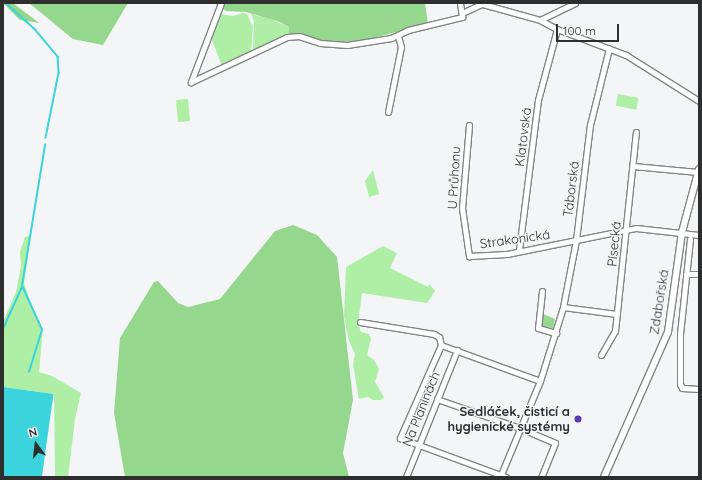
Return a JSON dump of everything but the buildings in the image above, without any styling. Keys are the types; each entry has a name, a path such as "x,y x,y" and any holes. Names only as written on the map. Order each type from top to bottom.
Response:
{"street":[{"path":"221,3 191,82 279,40 294,36 320,43 347,45 398,36 462,15 480,3 540,20 557,29 626,54 699,100"},
{"path":"460,3 462,15"},
{"path":"540,20 575,3"},
{"name":"Klatovská","path":"519,250 538,100 557,29"},
{"path":"388,112 401,47 398,36"},
{"name":"Táborská","path":"502,476 540,381 563,307 576,240 590,125 609,48"},
{"name":"U Průhonu","path":"468,125 462,208 469,256"},
{"name":"Písecká","path":"601,355 615,331 627,229 636,132"},
{"path":"633,166 698,170"},
{"name":"Zdabořská","path":"604,477 668,332 682,232 698,170"},
{"name":"Strakonická","path":"469,256 495,255 627,229 648,227 699,235"},
{"name":"Zdabořská","path":"690,239 680,334 680,384 682,388 699,389"},
{"path":"686,274 699,274"},
{"path":"542,291 538,328 556,333"},
{"path":"563,307 617,314"},
{"path":"360,322 434,334 439,337 441,345 400,435 402,440 502,476"},
{"path":"441,345 540,381"},
{"name":"Na Planinách","path":"406,477 457,350"},
{"path":"437,399 520,428 555,443 541,477"}],"green space":[{"path":"3,3 13,3 39,23 20,20"},
{"path":"29,3 128,3 103,45 73,39"},
{"path":"217,3 425,3 428,24 362,41 332,42 288,35 289,27 280,22 246,12 226,11 216,5"},
{"path":"243,13 247,14 253,27 251,52 222,66 210,35 216,18 221,14 233,16"},
{"path":"251,14 270,19 289,27 288,36 253,51 254,21"},
{"path":"618,94 639,98 636,110 616,106"},
{"path":"188,99 190,121 178,122 176,100"},
{"path":"373,170 379,194 369,197 365,181"},
{"path":"293,225 317,235 337,257 353,400 343,453 349,477 125,477 114,413 120,338 154,282 158,281 178,303 188,307 220,299 275,231"},
{"path":"31,235 24,283 30,301 43,329 39,372 52,376 81,393 75,419 68,477 55,477 54,394 3,387 3,322 16,292 21,266 20,252 25,237"},
{"path":"383,246 397,253 390,268 428,287 429,284 435,291 427,303 362,293 358,324 361,332 369,334 371,339 367,355 374,360 379,369 375,382 384,397 381,400 373,400 368,397 359,399 353,365 355,354 349,341 344,317 346,267"},
{"path":"541,313 555,319 553,328 541,327"}],"water":[{"path":"3,387 54,394 42,477 3,477"}],"waterway":[{"path":"6,3 34,28 58,57 59,73 46,138"},
{"path":"29,372 42,330 22,286 45,145"},
{"path":"3,329 22,287"}],"place":[{"name":"Sedláček, čisticí a hygienické systémy","path":"578,419"}]}
